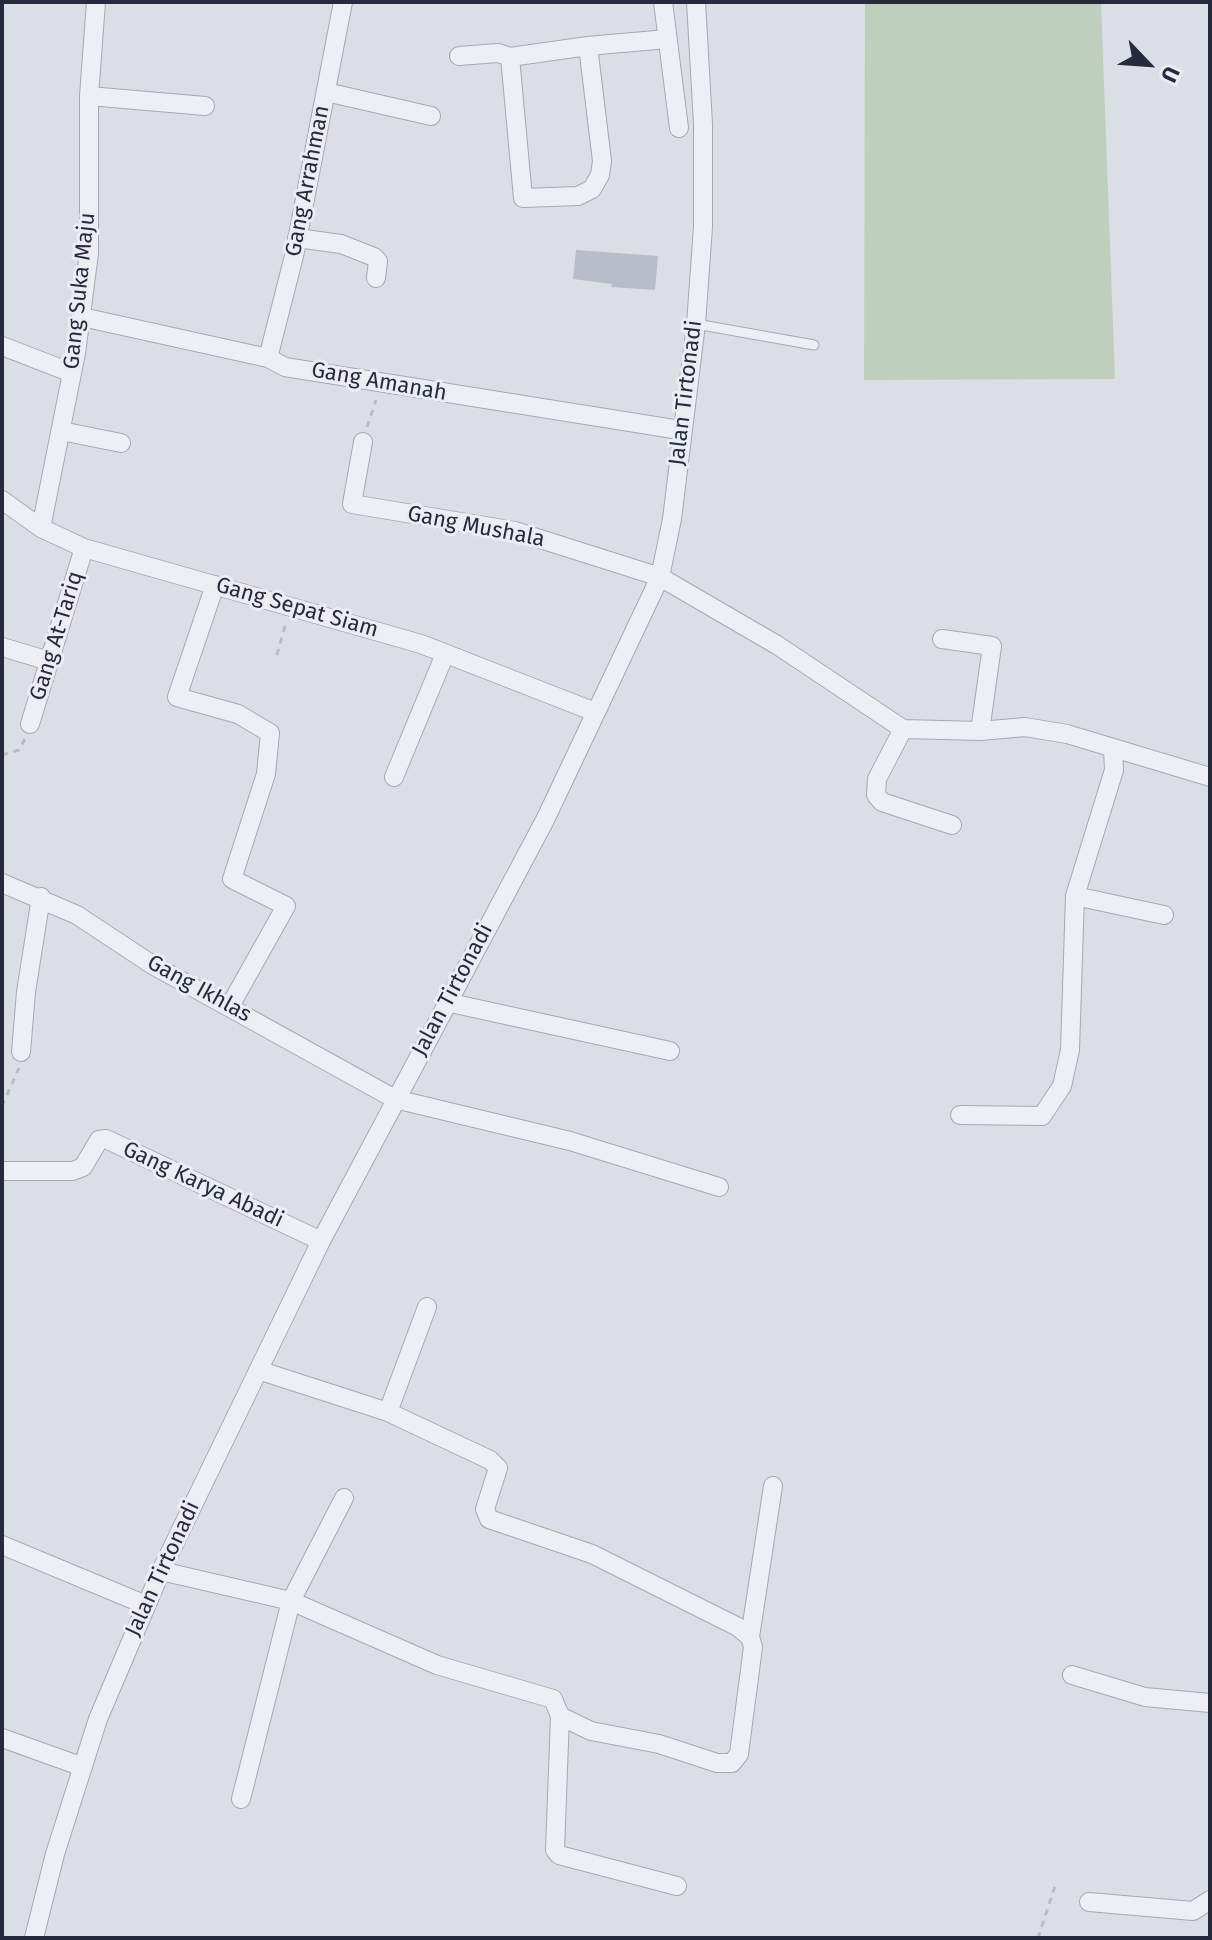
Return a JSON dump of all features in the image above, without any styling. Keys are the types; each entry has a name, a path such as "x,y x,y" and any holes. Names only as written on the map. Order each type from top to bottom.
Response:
{"street":[{"name":"Gang Suka Maju","path":"41,528 82,317 91,229 89,96 96,2"},
{"name":"Gang Arrahman","path":"268,358 297,238 343,2"},
{"path":"663,2 679,128"},
{"path":"459,56 498,53 510,57 588,46 666,30 697,10"},
{"name":"Jalan Tirtonadi","path":"34,1938 55,1854 98,1719 161,1571 321,1241 545,820 660,577 672,519 680,430 696,324 703,227 697,10"},
{"path":"510,57 523,198 567,197 592,189 600,175 602,161 588,46"},
{"path":"326,92 431,116"},
{"path":"89,96 205,106"},
{"path":"297,238 341,244 374,257 378,261 376,278"},
{"name":"Gang Amanah","path":"82,317 268,358 285,367 680,430"},
{"path":"2,346 72,373"},
{"path":"61,431 121,443"},
{"name":"Gang Mushala","path":"363,442 352,504 515,531 660,577"},
{"name":"Gang Sepat Siam","path":"2,500 41,528 84,548 445,654 595,712"},
{"name":"Gang At-Tariq","path":"30,724 84,548"},
{"path":"660,577 777,645 903,729 980,731 1025,727 1067,734 1210,777"},
{"path":"215,585 177,697 238,714 270,733 266,774 232,879 286,906 230,1006"},
{"path":"942,639 992,646 980,731"},
{"path":"2,647 49,661"},
{"path":"394,777 445,654"},
{"path":"903,729 877,779 876,795 882,802 952,825"},
{"path":"960,1115 1042,1116 1055,1101 1070,1050 1075,896 1114,770 1113,748"},
{"name":"Gang Ikhlas","path":"2,883 41,897 77,915 151,964 395,1099 570,1141 719,1187"},
{"path":"1075,896 1164,915"},
{"path":"21,1052 26,992 41,897"},
{"path":"446,1002 670,1051"},
{"name":"Gang Karya Abadi","path":"2,1171 73,1171 83,1167 99,1140 106,1139 321,1241"},
{"path":"388,1412 427,1307"},
{"path":"258,1370 388,1412 495,1463 498,1468 485,1509 489,1519 592,1554 725,1620 750,1637"},
{"path":"560,1716 591,1731 659,1744 717,1763 732,1763 739,1754 753,1647 750,1637 773,1486"},
{"path":"241,1799 291,1601 344,1498"},
{"path":"2,1545 146,1605"},
{"path":"161,1571 291,1601 437,1665 553,1699 560,1716 555,1850 559,1855 677,1886"},
{"path":"1072,1675 1145,1697 1210,1703"},
{"path":"2,1738 83,1767"},
{"path":"1089,1902 1193,1911 1210,1900"}],"lane":[{"path":"696,324 814,345"}],"path":[{"path":"363,442 384,383"},
{"path":"277,655 290,606"},
{"path":"2,755 19,750 30,724"},
{"path":"2,1106 15,1082 21,1052"},
{"path":"1038,1938 1056,1883"}],"green space":[{"path":"865,2 1101,2 1115,379 864,380"}],"building":[{"path":"576,250 658,256 655,290 611,287 612,284 573,279"}]}
